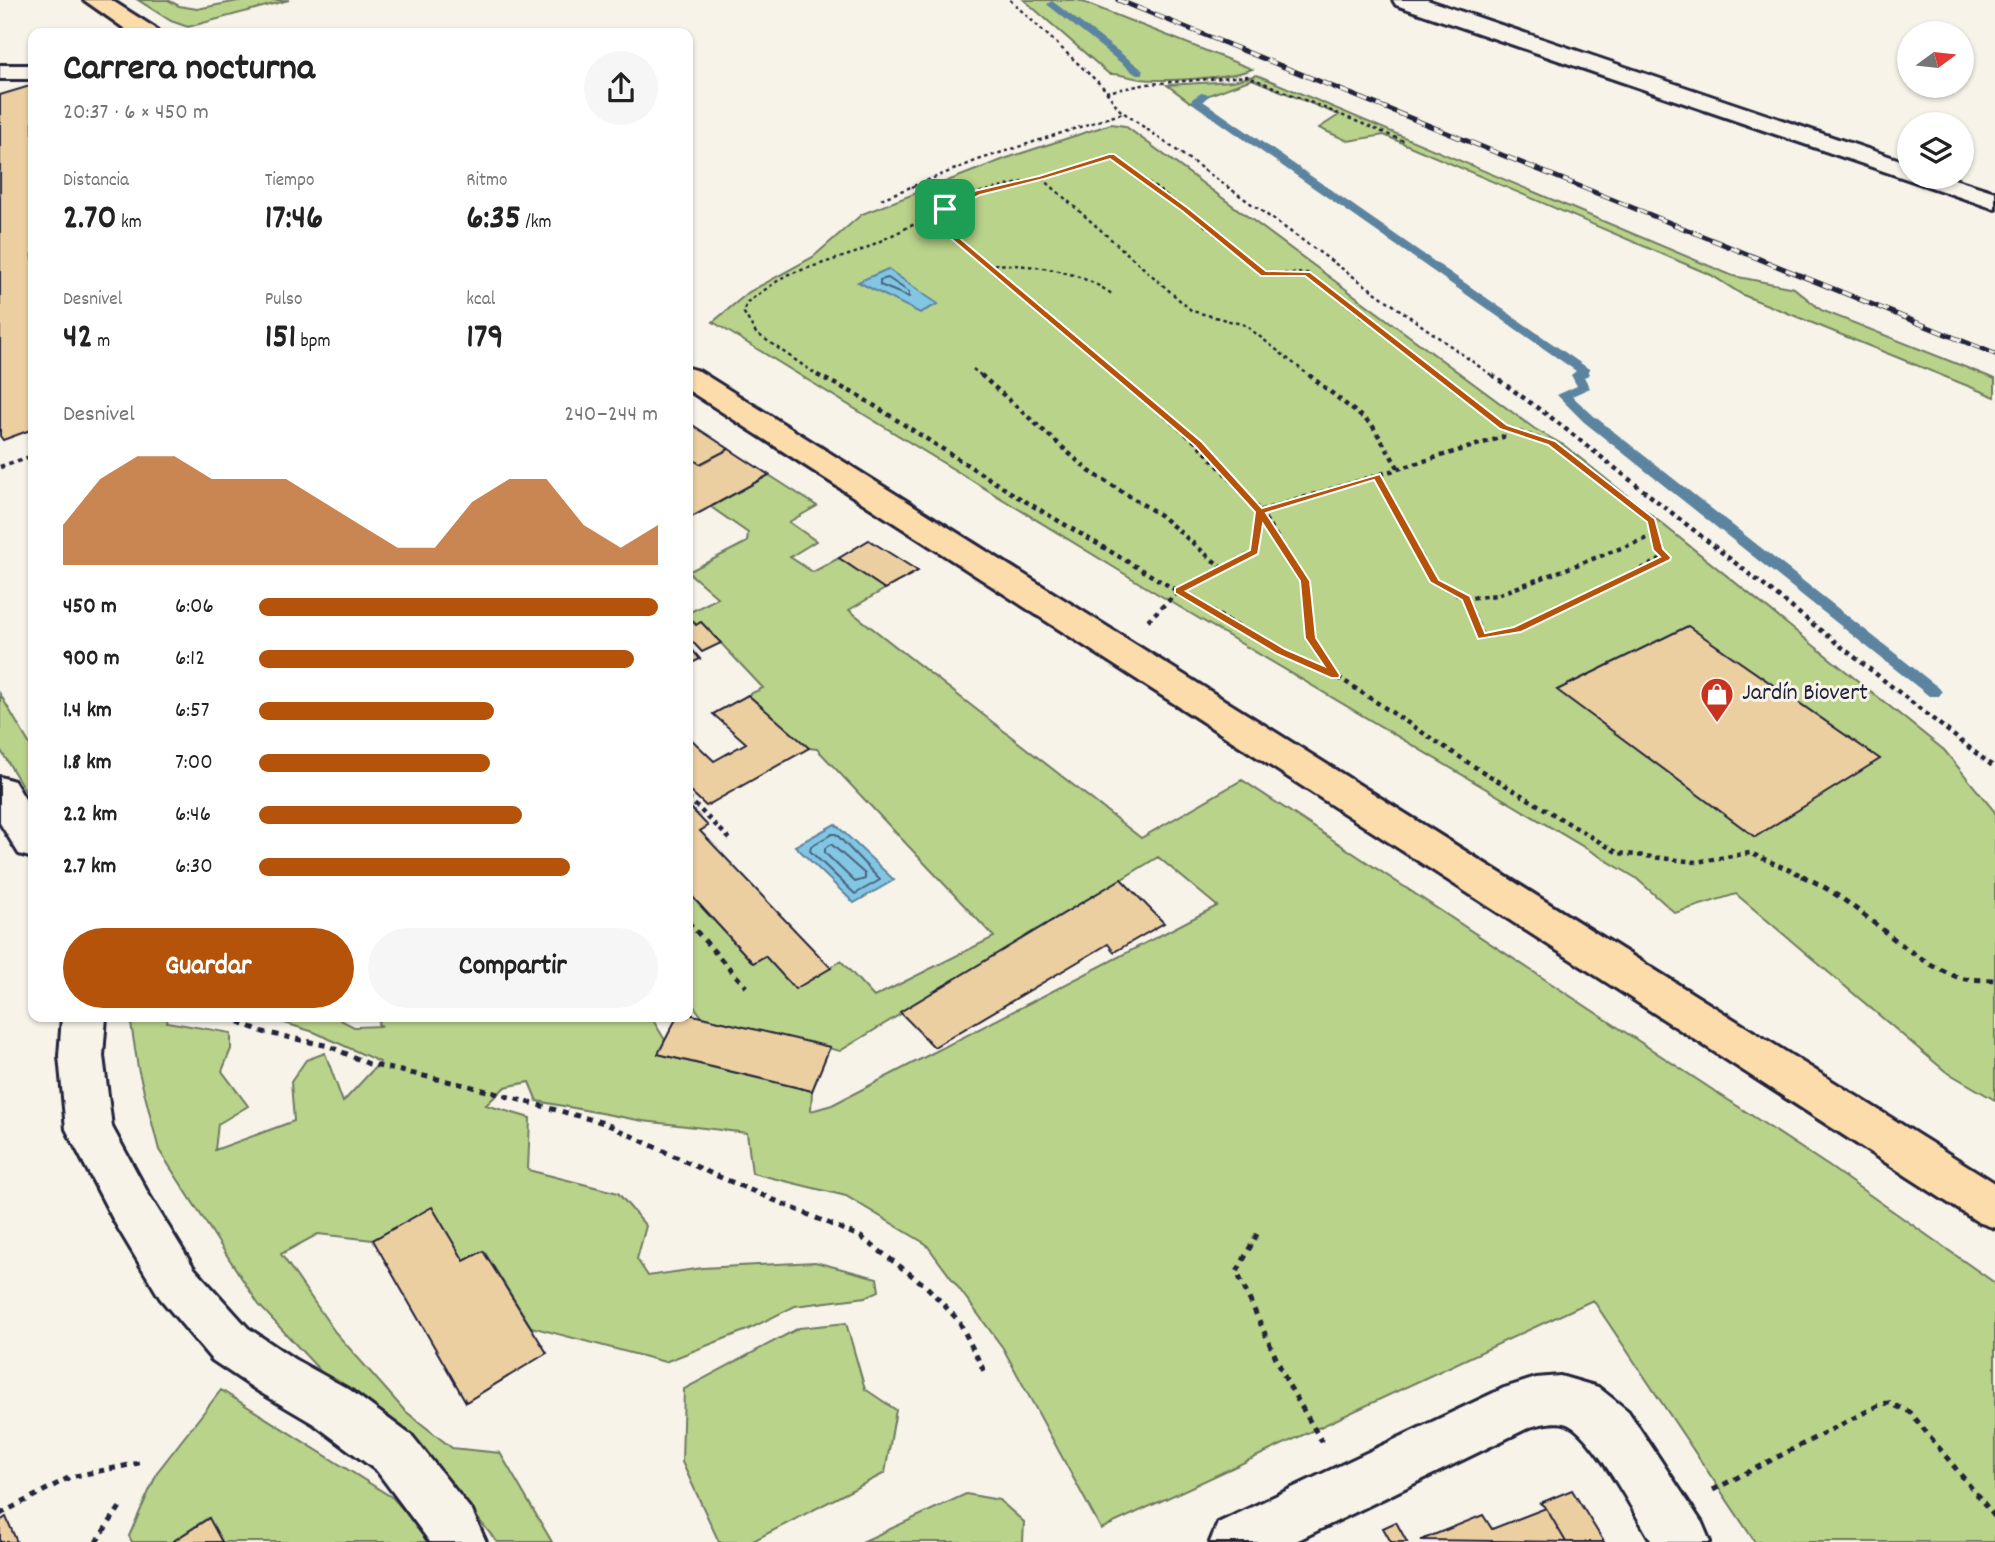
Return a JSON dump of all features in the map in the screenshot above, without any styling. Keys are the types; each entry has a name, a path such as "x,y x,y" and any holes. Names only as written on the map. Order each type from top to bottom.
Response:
{"main road":[{"path":"95,0 139,28"},
{"path":"693,380 1995,1208"}],"street":[{"path":"1404,0 1897,168"},
{"path":"0,72 28,72"},
{"path":"1958,189 1995,201"},
{"path":"0,791 28,836"},
{"path":"84,1022 81,1056 89,1129 132,1209 177,1283 230,1344 276,1376 332,1407 395,1454 453,1529 459,1542"},
{"path":"1237,1542 1522,1405 1558,1398 1579,1402 1596,1413 1610,1428 1683,1542"}],"path":[{"path":"1010,0 1106,92 1124,113 1553,419 1994,766"},
{"path":"1106,92 1148,84 1247,76 1404,141"},
{"path":"881,199 978,160 1124,113"},
{"path":"1466,598 1482,637 1517,630 1666,557 1658,550 1652,521 1551,443 1504,427 1307,274 1264,274 1185,209 1111,156 1041,178 977,193 858,252 786,275 746,303 744,313 756,333 808,372 859,396 1018,496 1281,652 1335,675 1475,767 1618,853 1696,862 1750,853 1826,886 1898,944 1959,978 1995,980"},
{"path":"1041,178 1192,310 1245,325 1372,425 1399,469"},
{"path":"912,186 945,209"},
{"path":"945,209 945,230 1198,444 1260,511 1305,581 1311,638 1335,675"},
{"path":"986,264 1039,265 1094,279 1112,294"},
{"path":"973,369 1023,410 1089,471 1160,515 1222,568"},
{"path":"1260,511 1503,437 1504,427"},
{"path":"0,467 28,458"},
{"path":"1377,476 1435,582 1466,598 1497,595 1656,535"},
{"path":"1117,649 1178,591 1255,552 1260,511"},
{"path":"693,803 732,841"},
{"path":"693,928 746,987"},
{"path":"240,1022 263,1032 329,1046 369,1064 465,1085 604,1123 708,1172 861,1237 926,1286 959,1321 986,1375"},
{"path":"1257,1234 1237,1272 1287,1382 1326,1448"},
{"path":"1709,1492 1881,1404 1889,1403 1910,1412 1995,1517"},
{"path":"0,1514 70,1477 139,1463"},
{"path":"96,1542 120,1507"}],"green space":[{"path":"138,0 168,0 179,6 197,9 243,0 289,0 188,27 171,21"},
{"path":"1024,0 1078,0 1252,69 1229,75 1181,80 1152,80 1109,74"},
{"path":"1257,75 1733,276 1794,288 1821,310 1995,379 1995,397 1743,295 1711,275 1384,135 1348,141 1319,128 1339,115 1252,79 1190,102 1167,85 1233,81"},
{"path":"1111,124 1125,126 1535,429 1565,446 1944,750 1995,812 1995,1100 1945,1071 1736,894 1675,913 1636,878 1146,587 713,322 749,292 813,257 862,214 1007,158"},
{"path":"769,475 817,506 789,522 816,541 790,557 813,572 839,558 885,589 849,610 1141,838 1242,780 1830,1167 1995,1283 1995,1542 1755,1542 1593,1300 1101,1529 1003,1348 926,1244 846,1196 752,1173 747,1133 643,1121 537,1101 529,1082 505,1087 486,1105 530,1118 528,1170 618,1193 646,1226 637,1259 648,1276 702,1268 815,1262 877,1278 879,1291 866,1297 795,1306 747,1330 665,1362 531,1327 484,1251 464,1261 432,1208 373,1240 318,1234 281,1254 335,1332 404,1410 452,1448 500,1453 552,1542 497,1542 416,1442 325,1376 259,1305 159,1150 138,1068 131,1022 167,1022 231,1033 231,1049 222,1071 248,1106 218,1124 215,1150 294,1121 291,1082 306,1060 325,1053 343,1102 380,1062 314,1032 281,1022 344,1022 354,1027 382,1026 379,1022 654,1022 665,1040 659,1054 812,1091 811,1111 832,1105 1217,906 1158,857 840,1051 702,1017 693,1005 693,897 753,963 765,956 795,988 841,961 874,997 994,937 817,749 809,748 748,695 763,688 701,622 696,625 693,622 693,610 718,598 693,576 693,569 747,542 748,533 711,507"},
{"path":"0,694 28,742 28,796 0,749"},
{"path":"846,1323 865,1389 896,1410 885,1473 751,1542 719,1542 682,1462 684,1389 799,1328"},
{"path":"221,1390 393,1498 432,1542 222,1542 208,1518 172,1542 132,1542 129,1536 158,1471"},
{"path":"966,1494 999,1500 1024,1522 1023,1542 862,1542"}],"water":[{"path":"888,269 938,304 920,313 858,282"},
{"path":"835,824 894,880 854,903 795,846"}],"building":[{"path":"28,87 28,431 3,440 0,436 0,95"},
{"path":"693,425 729,449 700,464 693,459"},
{"path":"729,449 769,475 693,516 693,459 700,464"},
{"path":"869,540 918,571 885,589 839,558"},
{"path":"693,622 696,625 701,622 721,643 702,652 693,642"},
{"name":"Jardín Biovert","path":"1688,626 1880,759 1755,837 1557,690"},
{"path":"693,651 700,659 693,662"},
{"path":"748,695 809,748 706,806 693,794 693,741 714,761 746,743 713,714"},
{"path":"693,810 708,826 700,831 831,968 795,989 765,956 753,963 693,897"},
{"path":"1121,879 1164,923 1114,952 1108,944 934,1047 900,1012"},
{"path":"693,1015 830,1047 812,1091 658,1054 674,1022 693,1022"},
{"path":"432,1207 464,1261 483,1251 547,1353 466,1402 373,1240"},
{"path":"1572,1490 1604,1542 1566,1542 1546,1508 1540,1503"},
{"path":"1546,1508 1566,1542 1421,1540 1483,1515 1492,1529"},
{"path":"6,1517 17,1542 0,1542 0,1521"},
{"path":"209,1518 222,1542 172,1542"},
{"path":"1396,1522 1407,1542 1391,1542 1383,1528"}],"waterway":[{"path":"1052,4 1139,72"},
{"path":"1205,95 1196,101 1585,372 1577,375 1584,388 1563,395 1589,419 1934,692"}],"railway":[{"path":"1118,0 1995,354"}],"place":[{"name":"Jardín Biovert","path":"1717,724"}],"route":[{"path":"945,209 945,230 1198,444 1260,511 1255,552 1178,591 1281,652 1335,675 1311,638 1305,581 1260,511 1377,476 1435,582 1466,598 1482,637 1517,630 1666,557 1658,550 1652,521 1551,443 1504,427 1307,274 1264,274 1185,209 1111,156 1041,178 977,193 945,209"}]}
